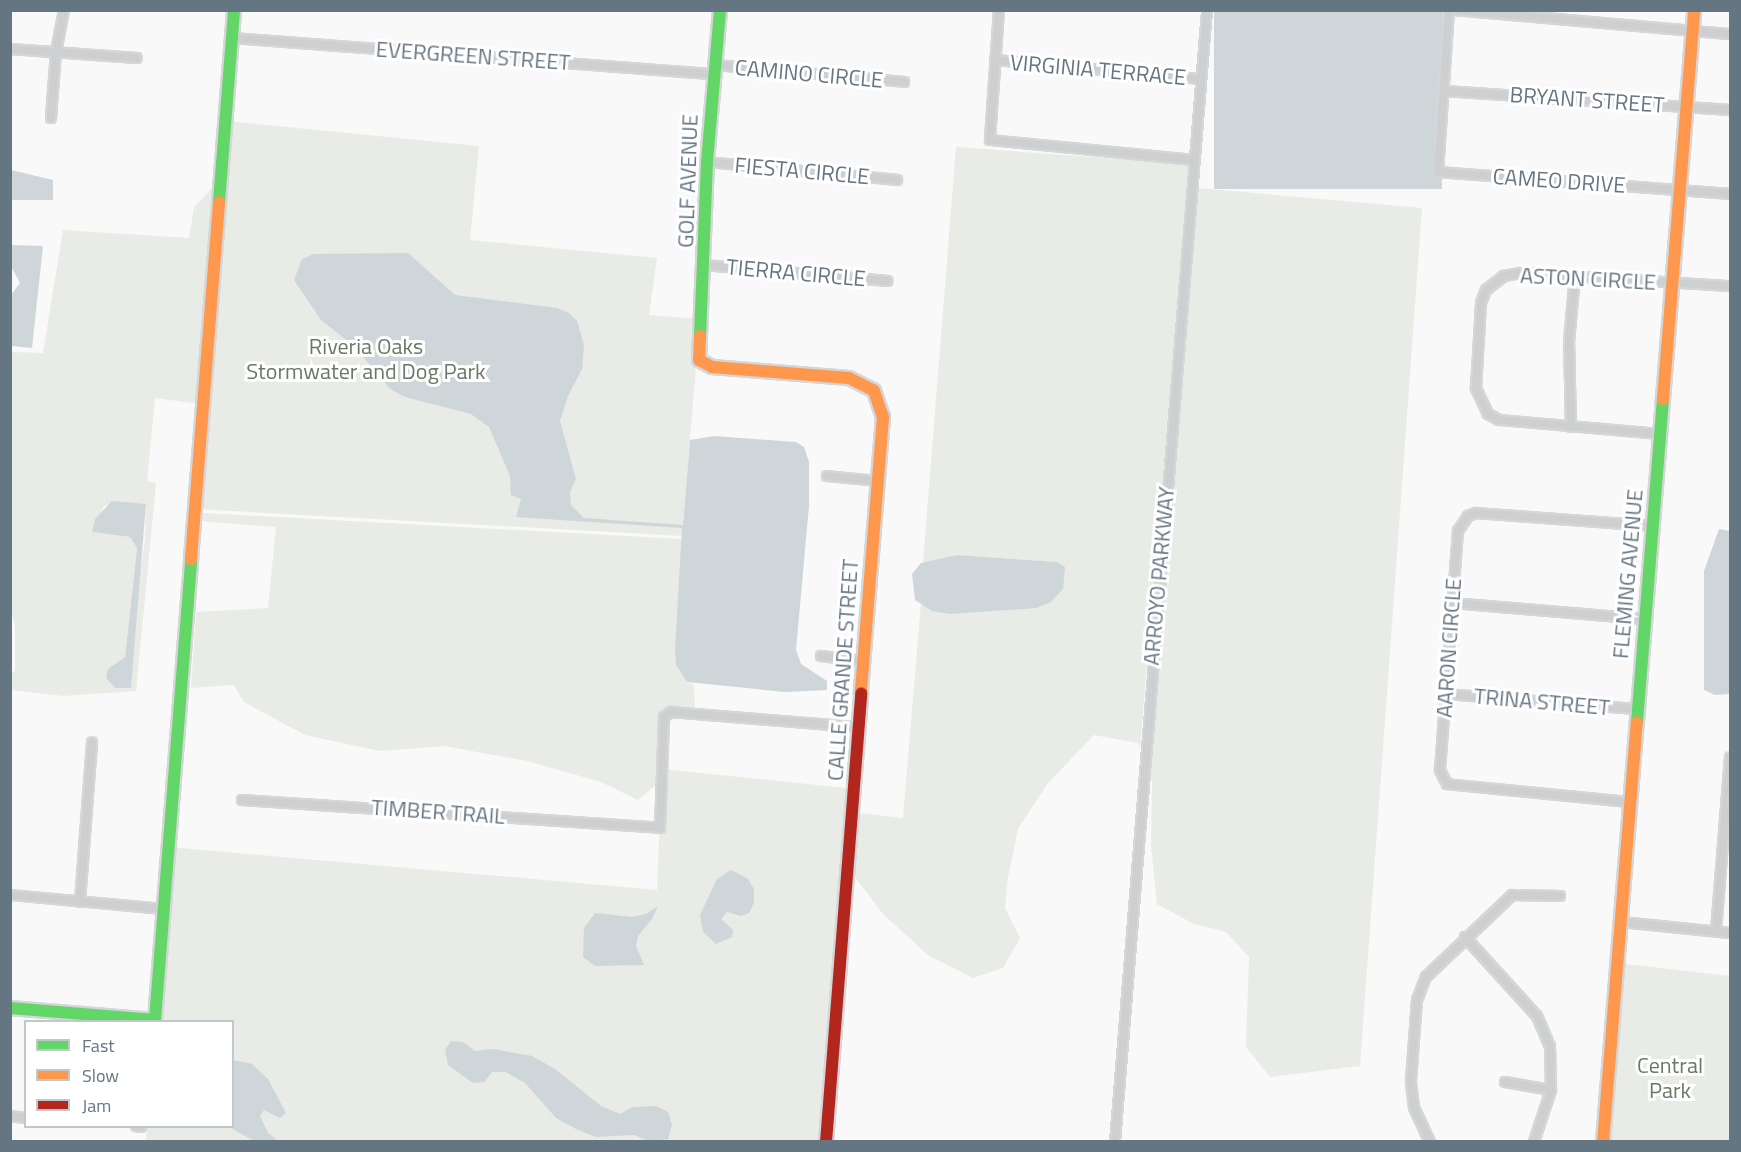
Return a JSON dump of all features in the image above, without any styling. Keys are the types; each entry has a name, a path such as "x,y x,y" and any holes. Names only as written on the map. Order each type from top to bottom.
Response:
{"street":[{"path":"51,118 56,52 64,10"},
{"path":"10,1008 155,1020 234,10"},
{"name":"GOLF AVENUE","path":"698,354 705,266 707,162 720,10"},
{"path":"999,10 990,140 1193,160"},
{"name":"ARROYO PARKWAY","path":"1115,1142 1193,160 1207,10"},
{"path":"1443,91 1449,10"},
{"path":"1455,10 1731,34"},
{"name":"FLEMING AVENUE","path":"1604,1142 1629,802 1646,619 1694,10"},
{"name":"EVERGREEN STREET","path":"232,38 715,70"},
{"path":"10,49 138,58"},
{"name":"VIRGINIA TERRACE","path":"996,60 1201,79"},
{"name":"CAMINO CIRCLE","path":"715,70 904,82"},
{"name":"BRYANT STREET","path":"1443,91 1731,110"},
{"name":"CAMEO DRIVE","path":"1443,91 1438,172 1731,194"},
{"name":"FIESTA CIRCLE","path":"707,162 897,180"},
{"name":"TIERRA CIRCLE","path":"705,266 887,281"},
{"name":"ASTON CIRCLE","path":"1660,434 1499,420 1481,405 1476,388 1481,303 1492,284 1521,273 1731,286"},
{"path":"1571,427 1573,384 1569,342 1575,276"},
{"name":"CALLE GRANDE STREET","path":"698,354 704,365 712,367 849,378 863,382 881,402 878,481 826,1142"},
{"path":"827,476 878,481"},
{"name":"AARON CIRCLE","path":"1629,802 1447,784 1440,770 1458,531 1468,516 1476,513 1652,526"},
{"path":"1453,603 1646,619"},
{"path":"821,656 863,660"},
{"name":"TRINA STREET","path":"1446,694 1638,709"},
{"name":"TIMBER TRAIL","path":"242,800 660,828 664,717 680,711 858,728"},
{"path":"80,902 92,742"},
{"path":"1716,931 1730,758"},
{"path":"10,895 165,909"},
{"path":"1430,1142 1414,1107 1412,1051 1417,1000 1426,977 1465,937 1512,895 1560,896"},
{"path":"1620,922 1731,933"},
{"path":"1465,937 1537,1016 1550,1046 1551,1090 1534,1142"},
{"path":"1505,1083 1551,1090"}],"green space":[{"name":"Riveria Oaks Stormwater and Dog Park","path":"226,121 479,146 470,240 657,258 649,315 700,319 682,536 196,509"},
{"path":"956,147 1189,164 1140,747 1138,743 1094,735 1048,783 1018,829 1008,877 1005,908 1020,938 1003,968 973,978 929,956 883,914 852,873 858,813 903,818 921,603 932,611 1065,567 1056,562 957,555 923,563"},
{"path":"1198,162 1198,188 1422,208 1360,1066 1270,1077 1246,1047 1249,957 1226,932 1194,924 1157,904 1151,846 1152,782 1147,768"},
{"path":"217,183 200,404 155,398 147,481 156,483 136,691 63,696 11,690 11,675 15,670 15,627 10,603 11,352 43,353 63,230 189,238 194,207","holes":["146,505 145,540 122,689 108,669 125,657 137,548 130,537 92,532 104,506"]},
{"path":"203,513 682,539 675,648 687,682 694,685 695,708 670,708 660,712 657,784 638,800 601,782 527,761 444,746 380,751 305,735 244,702 234,685 191,688 196,612 268,608 276,527 202,521"},
{"path":"662,769 855,789 826,1141 146,1142 147,1128 234,1128 234,1020 155,1020 169,847 657,890"},
{"name":"Central Park","path":"1616,963 1730,976 1730,1141 1603,1142"}],"shaded area":[{"path":"1214,11 1442,11 1442,189 1214,189"},
{"path":"11,170 53,180 53,200 11,200"},
{"path":"11,245 43,246 32,348 11,346 11,295 20,283 11,266"},
{"path":"408,253 455,295 557,308 569,313 577,321 584,345 582,369 568,396 560,421 576,479 570,492 571,505 584,518 683,525 690,440 714,436 796,442 804,447 809,462 809,506 796,650 801,664 827,681 827,690 785,692 687,682 676,665 675,648 682,528 516,517 521,499 511,495 510,476 489,427 471,414 405,397 390,389 354,346 321,320 294,280 302,259 314,254"},
{"path":"112,501 146,504 131,688 115,688 106,678 108,669 125,657 137,548 130,537 92,532 95,519"},
{"path":"1719,529 1730,531 1730,694 1715,695 1704,690 1704,571"},
{"path":"957,555 1057,562 1065,567 1063,589 1051,602 1036,608 950,614 932,611 915,600 912,574 921,563"},
{"path":"731,870 748,879 754,889 754,903 749,913 741,916 727,912 721,919 733,930 732,937 716,944 703,932 700,915 717,879"},
{"path":"658,906 652,919 638,936 636,946 644,965 595,966 583,957 584,928 595,913 632,917 646,914"},
{"path":"451,1041 463,1042 475,1051 493,1049 532,1056 555,1069 601,1106 620,1114 633,1107 656,1106 668,1112 672,1125 668,1139 649,1141 634,1135 596,1137 576,1129 556,1118 525,1083 506,1072 492,1072 484,1082 473,1083 448,1065 445,1050"},
{"path":"234,1060 252,1064 268,1079 286,1113 280,1118 264,1110 260,1116 268,1133 278,1141 254,1141 231,1128 234,1128"}],"traffic: fast":[{"path":"219,202 234,10"},
{"path":"700,336 707,162 720,10"},
{"path":"1637,722 1663,399"},
{"path":"10,1008 155,1020 191,559"}],"traffic: slow":[{"path":"1663,399 1694,10"},
{"path":"191,559 219,202"},
{"path":"700,336 699,360 712,367 849,378 874,391 883,417 861,693"},
{"path":"1603,1142 1637,722"}],"traffic: jam":[{"path":"826,1142 861,693"}]}
